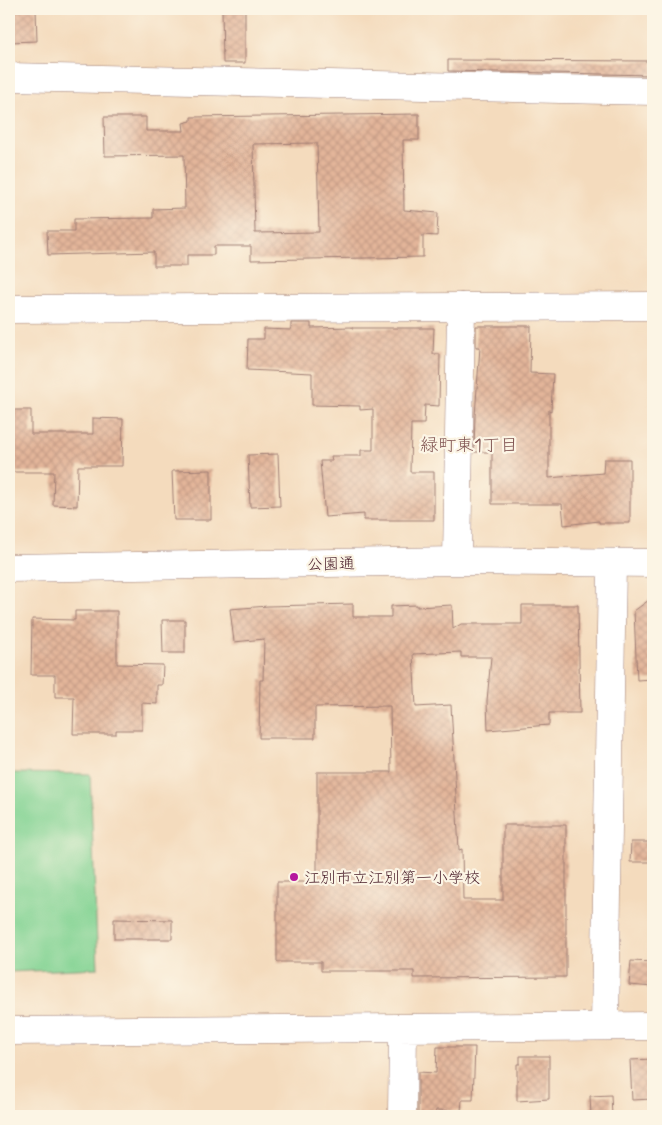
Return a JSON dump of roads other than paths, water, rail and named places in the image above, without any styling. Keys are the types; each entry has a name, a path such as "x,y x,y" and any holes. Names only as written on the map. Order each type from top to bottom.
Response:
{"street":[{"path":"9,77 653,90"},
{"path":"9,309 653,306"},
{"path":"457,562 461,307"},
{"name":"公園通","path":"9,568 457,562 653,563"},
{"path":"605,1026 612,563"},
{"path":"9,1031 653,1026"},
{"path":"402,1116 403,1028"}],"place":[{"name":"江別市立江別第一小学校","path":"294,877"}],"district":[{"name":"緑町東1丁目","path":"469,445"}]}
